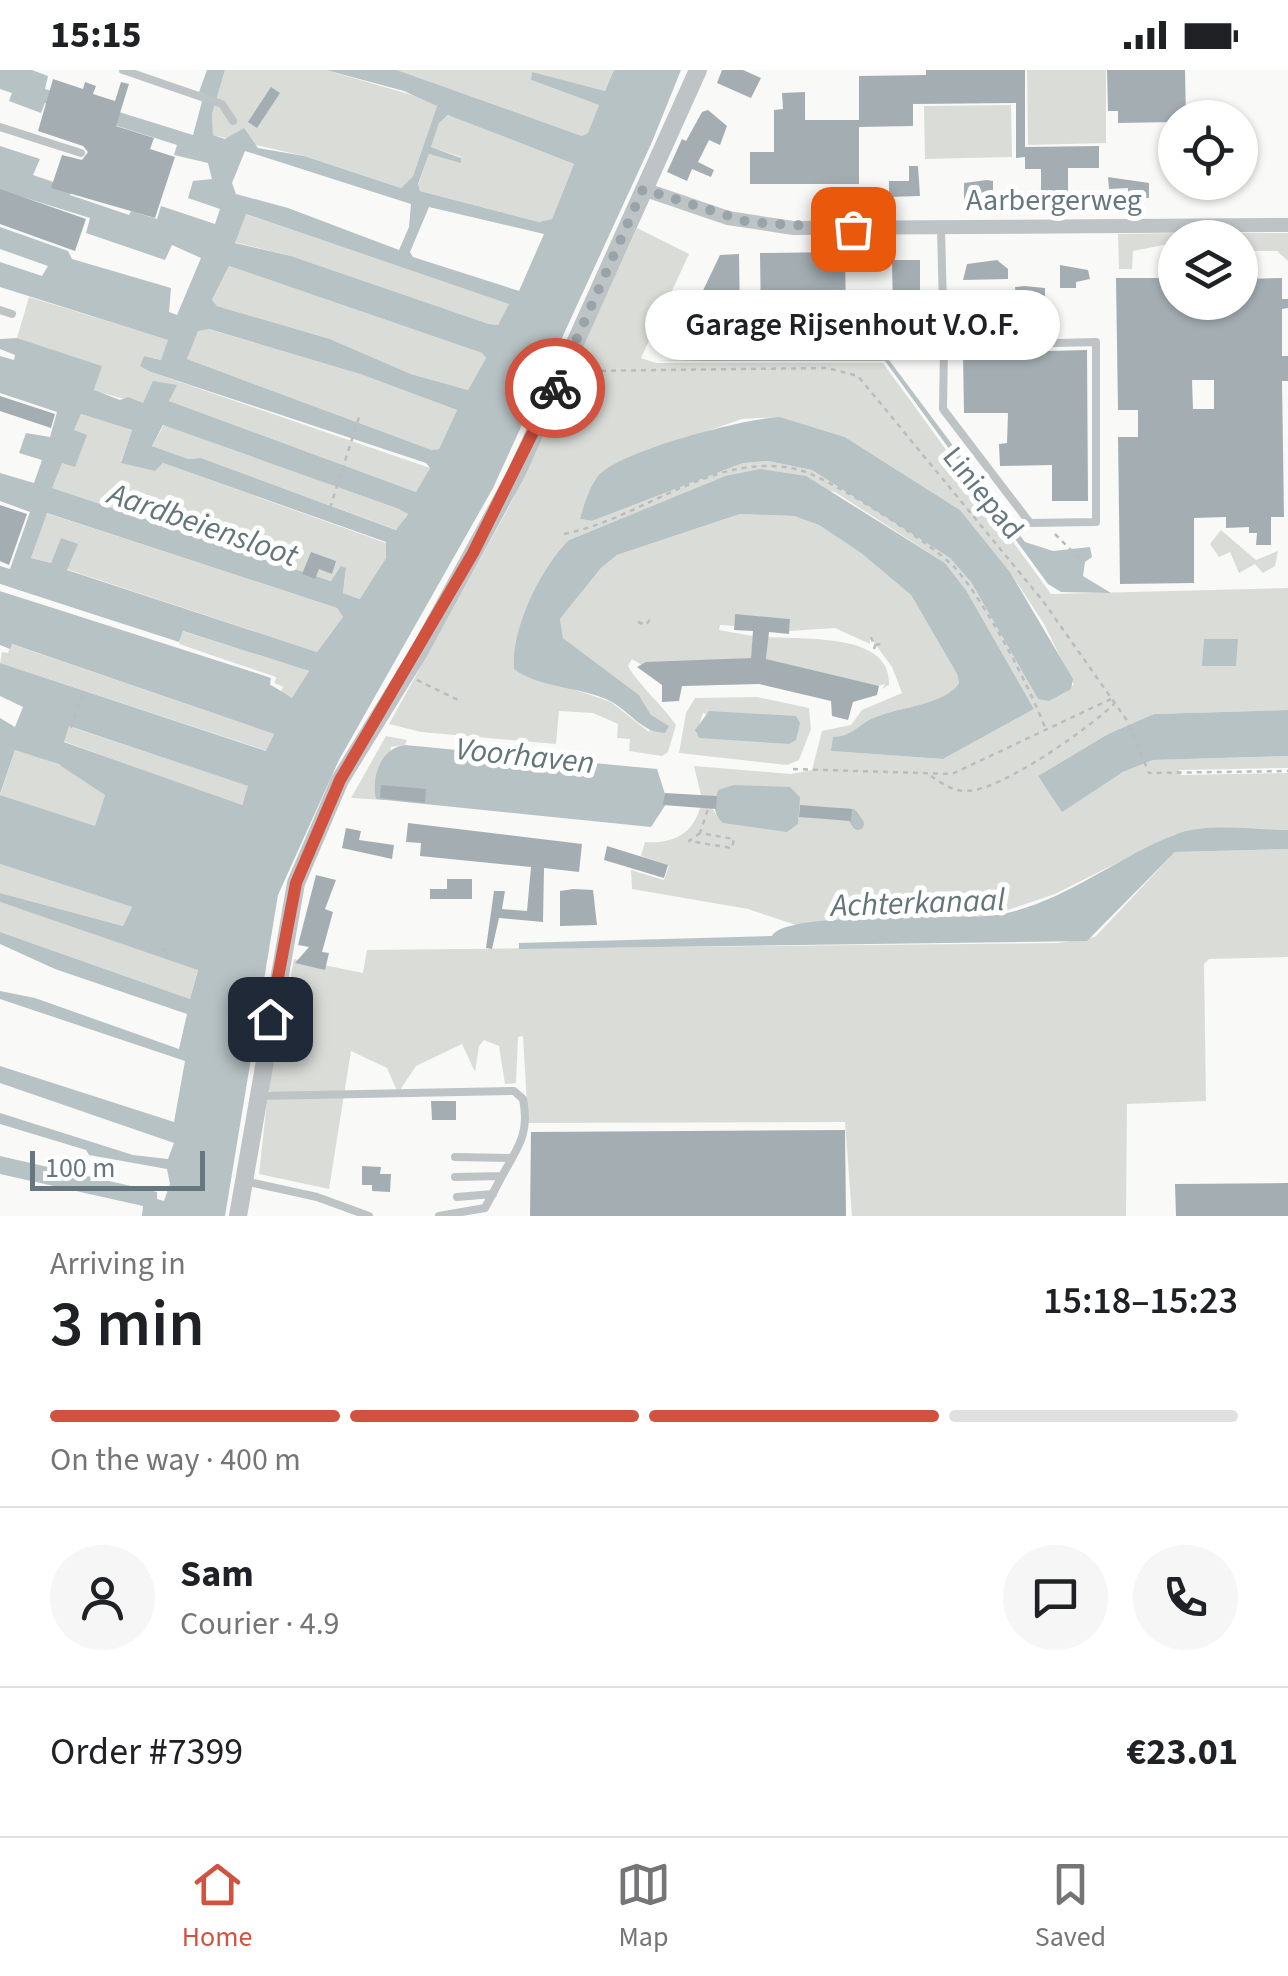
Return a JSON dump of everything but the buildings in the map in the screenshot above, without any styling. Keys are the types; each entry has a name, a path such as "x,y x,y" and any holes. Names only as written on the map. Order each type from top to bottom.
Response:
{"street":[{"path":"238,1216 296,883 340,780 406,674 517,472 698,70"},
{"name":"Aarbergerweg","path":"643,189 728,218 776,227 1288,226"}],"lane":[{"path":"123,70 222,104 233,121"},
{"path":"0,127 81,153"},
{"name":"Aarbergerweg","path":"941,228 943,409 1030,523 1096,522 1096,342 944,346"},
{"path":"0,310 12,314"},
{"path":"258,1096 514,1092 523,1098 523,1146 512,1158 494,1194 483,1209 439,1216"},
{"path":"455,1156 512,1158"},
{"path":"455,1177 502,1176"},
{"path":"244,1181 317,1197 369,1216"},
{"path":"457,1197 494,1194"}],"path":[{"name":"Liniepad","path":"565,366 585,372 827,368 858,376 1006,553 1126,719 1147,769 1156,776 1288,771"},
{"path":"330,508 360,414"},
{"path":"564,534 598,525 732,470 760,466 805,472 938,553 958,571 1034,700 1046,730"},
{"path":"1049,528 1082,561"},
{"path":"638,622 646,626 651,618"},
{"path":"871,637 875,646 883,644"},
{"path":"406,674 460,701"},
{"path":"70,728 84,690"},
{"path":"793,768 930,775 961,771 1114,701"},
{"path":"930,775 958,790 987,786 1070,739 1114,701"},
{"path":"700,833 734,839 732,848 688,840 700,833 708,809"},
{"path":"161,949 168,951 166,959"}],"shaded area":[{"path":"0,70 32,70 48,76 45,89 193,135 204,94 199,92 207,70 225,70 212,114 213,135 225,139 244,128 258,148 304,156 401,188 413,176 437,106 404,91 326,70 397,70 582,136 588,133 599,105 531,80 532,72 605,91 614,70 681,70 652,142 493,488 339,760 278,895 225,1216 142,1216 143,1206 0,1174 0,1156 157,1192 157,1199 164,1201 170,1184 167,1169 89,1155 86,1150 0,1124 0,1113 133,1155 168,1159 174,1143 0,1083 0,1066 174,1122 185,1061 0,999 0,991 35,998 179,1049 187,1014 55,969 0,944 0,932 190,999 198,970 0,902 0,893 123,926 132,907 0,864 0,795 95,826 105,795 58,764 15,750 0,794 0,718 15,727 23,707 0,696 0,663 266,751 274,734 12,644 10,649 0,645 0,591 272,678 271,685 292,698 309,671 183,631 179,642 0,584 0,566 10,569 30,512 0,501 0,473 34,483 42,460 19,453 26,433 50,437 57,412 0,393 0,356 14,360 15,355 0,349 0,339 17,338 102,366 94,390 120,400 128,397 143,403 153,381 177,385 169,401 416,492 430,468 426,463 151,372 140,366 144,356 161,360 168,340 0,287 0,262 42,276 48,266 0,249 0,227 68,251 72,259 171,288 169,312 177,315 201,258 172,245 165,260 86,233 90,218 0,190 0,146 40,159 33,175 71,188 70,195 129,215 131,211 157,219 161,206 215,224 220,209 188,198 193,181 212,179 208,163 174,155 177,145 45,103 41,113 9,101 12,93 0,89","holes":["448,115 574,164 552,219 539,222 420,191 418,184 429,154 461,163 461,158 431,147 439,123","245,151 411,204 409,227 399,250 288,208 236,194 232,183","429,207 544,234 519,291 413,257 410,252","246,214 509,304 498,325 291,256 235,243","229,266 482,353 486,358 468,390 411,374 330,339 217,306 212,300","209,329 360,374 457,410 439,449 432,450 187,359 198,331","81,414 132,430 121,463 155,471 163,463 386,542 386,558 360,599 343,593 346,568 341,566 331,581 52,488 62,463 75,467 87,435 74,430","163,425 408,514 396,530 201,458 188,459 152,446","47,513 337,608 343,617 317,652 67,570 78,544 61,538 51,563 31,558","69,726 248,786 242,805 64,742"]},
{"path":"225,70 326,70 433,101 437,106 413,176 401,188 304,156 213,135 212,114"},
{"path":"397,70 614,70 605,91 533,73 531,80 599,105 588,134 582,136"},
{"path":"1027,70 1106,70 1106,143 1028,145"},
{"path":"1011,105 1012,157 925,159 924,106"},
{"path":"449,115 574,164 552,219 539,222 420,191 418,185 429,154 460,162 461,157 431,147 439,122"},
{"path":"245,214 510,304 498,325 489,324 291,256 234,242"},
{"path":"637,228 689,254 641,358 656,363 883,363 1051,594 1288,588 1288,710 1154,714 1108,734 1038,776 1062,811 1123,772 1153,760 1288,756 1288,768 1179,770 1181,775 1288,773 1288,830 1175,834 1055,894 990,916 796,925 748,909 632,889 631,870 664,880 669,866 641,856 645,842 680,836 692,825 700,808 712,808 719,819 794,790 734,785 713,797 701,795 694,766 791,774 812,770 822,731 851,725 862,710 902,693 892,667 870,637 870,644 835,628 789,631 790,619 735,615 734,626 720,625 719,630 753,636 751,658 642,665 632,659 628,666 676,725 668,752 662,756 629,751 630,739 617,738 618,724 593,713 559,711 556,744 421,732 389,724 510,505","holes":["780,417 845,437 960,510 1010,572 1044,624 1074,685 1038,699 971,582 950,558 812,470 768,461 743,463 592,521 580,519 587,499 622,461 742,419","725,476 835,492 945,563 966,590 1034,709 943,759 832,751 833,738 846,735 876,717 944,696 959,683 911,595 861,553 819,525 794,516 740,514 617,555 601,568 560,619 563,638 639,695 651,715 649,732 611,702 514,669 569,540"]},
{"path":"1158,233 1158,246 1133,251 1132,269 1119,269 1118,234"},
{"path":"1258,233 1288,233 1288,261 1277,251 1258,251"},
{"path":"229,266 482,353 486,358 468,390 411,374 330,339 217,306 212,300"},
{"path":"29,297 169,340 161,360 144,356 151,372 430,468 416,492 169,401 174,387 144,404 94,391 101,366 17,338"},
{"path":"208,329 360,374 457,410 439,449 432,450 187,359 198,330"},
{"path":"886,356 1025,542 1053,551 1090,547 1092,557 1085,562 1083,576 1111,593 1061,592 1048,584 885,361 656,361"},
{"path":"81,414 132,430 121,462 155,471 163,463 386,543 386,558 361,599 343,593 346,569 341,567 332,581 51,488 62,462 75,466 74,430"},
{"path":"780,417 845,437 960,510 1010,572 1073,679 1071,689 1049,701 1038,699 971,582 950,558 812,470 768,461 743,463 592,521 580,519 595,481 610,466 684,438"},
{"path":"164,425 408,513 397,530 201,458 187,459 152,446"},
{"path":"760,469 806,476 945,563 966,590 1034,709 943,759 831,751 833,737 876,717 933,701 959,683 911,595 861,553 819,525 794,516 740,514 617,555 601,568 560,619 563,638 639,695 651,715 669,726 665,733 643,726 612,702 524,676 514,669 517,635 530,600 548,566 569,540 725,476"},
{"path":"46,513 337,608 343,617 317,652 66,569 61,539 51,563 31,558"},
{"path":"1221,530 1256,560 1278,551 1275,566 1263,573 1255,564 1239,573 1230,552 1219,557 1210,544"},
{"path":"182,631 309,671 293,698 280,694 283,687 274,683 276,678 179,644"},
{"path":"768,637 843,642 861,647 886,668 889,685 882,689 885,684 874,687 766,659"},
{"path":"1204,639 1238,639 1236,666 1202,666"},
{"path":"11,644 274,734 267,751 0,663 2,652 8,653"},
{"path":"757,697 809,708 811,729 799,760 787,765 679,753 686,713 695,698","holes":["703,713 789,744 696,734"]},
{"path":"1288,710 1288,756 1153,760 1123,772 1062,812 1038,776 1108,734 1154,714"},
{"path":"709,711 796,716 800,723 796,740 789,744 699,738 695,730"},
{"path":"68,726 249,786 241,806 63,741"},
{"path":"386,736 407,740 405,745 391,747 384,800 351,798"},
{"path":"405,745 657,769 665,794 672,795 651,827 376,799 375,781 380,764 390,751"},
{"path":"15,750 75,772 96,786 105,795 95,827 0,795"},
{"path":"734,785 790,787 800,797 798,824 787,832 723,823 716,812 718,790"},
{"path":"1288,830 1288,849 1175,852 1087,941 519,949 519,943 772,936 783,928 836,919 987,916 1012,912 1060,894 1151,845 1187,831"},
{"path":"1288,849 1288,957 1209,959 1204,964 1206,1101 1127,1104 1126,1216 852,1216 845,1122 528,1123 523,1036 518,1037 516,1083 505,1084 499,1046 484,1040 479,1046 475,1072 462,1044 416,1066 398,1093 387,1068 351,1051 329,1189 259,1174 267,1101 276,1093 268,1091 294,959 363,973 367,950 1058,943 1095,937 1175,852"},
{"path":"0,864 132,907 123,926 0,893"},
{"path":"0,902 198,969 190,999 0,932"}],"pier":[{"path":"0,584 276,677 274,683 283,687 270,685 271,678 179,646 0,591"}],"waterway":[{"path":"839,814 852,815 858,824"}],"way so far":[{"path":"555,388 643,189 748,222 776,227 853,229"}],"place":[{"name":"Garage Rijsenhout V.O.F.","path":"853,229"}],"route":[{"path":"270,1019 296,883 340,780 406,674 473,553 517,472 555,388"}],"water label":[{"name":"Aardbeiensloot","path":"203,525"},
{"name":"Voorhaven","path":"525,756"},
{"name":"Achterkanaal","path":"918,903"}]}
